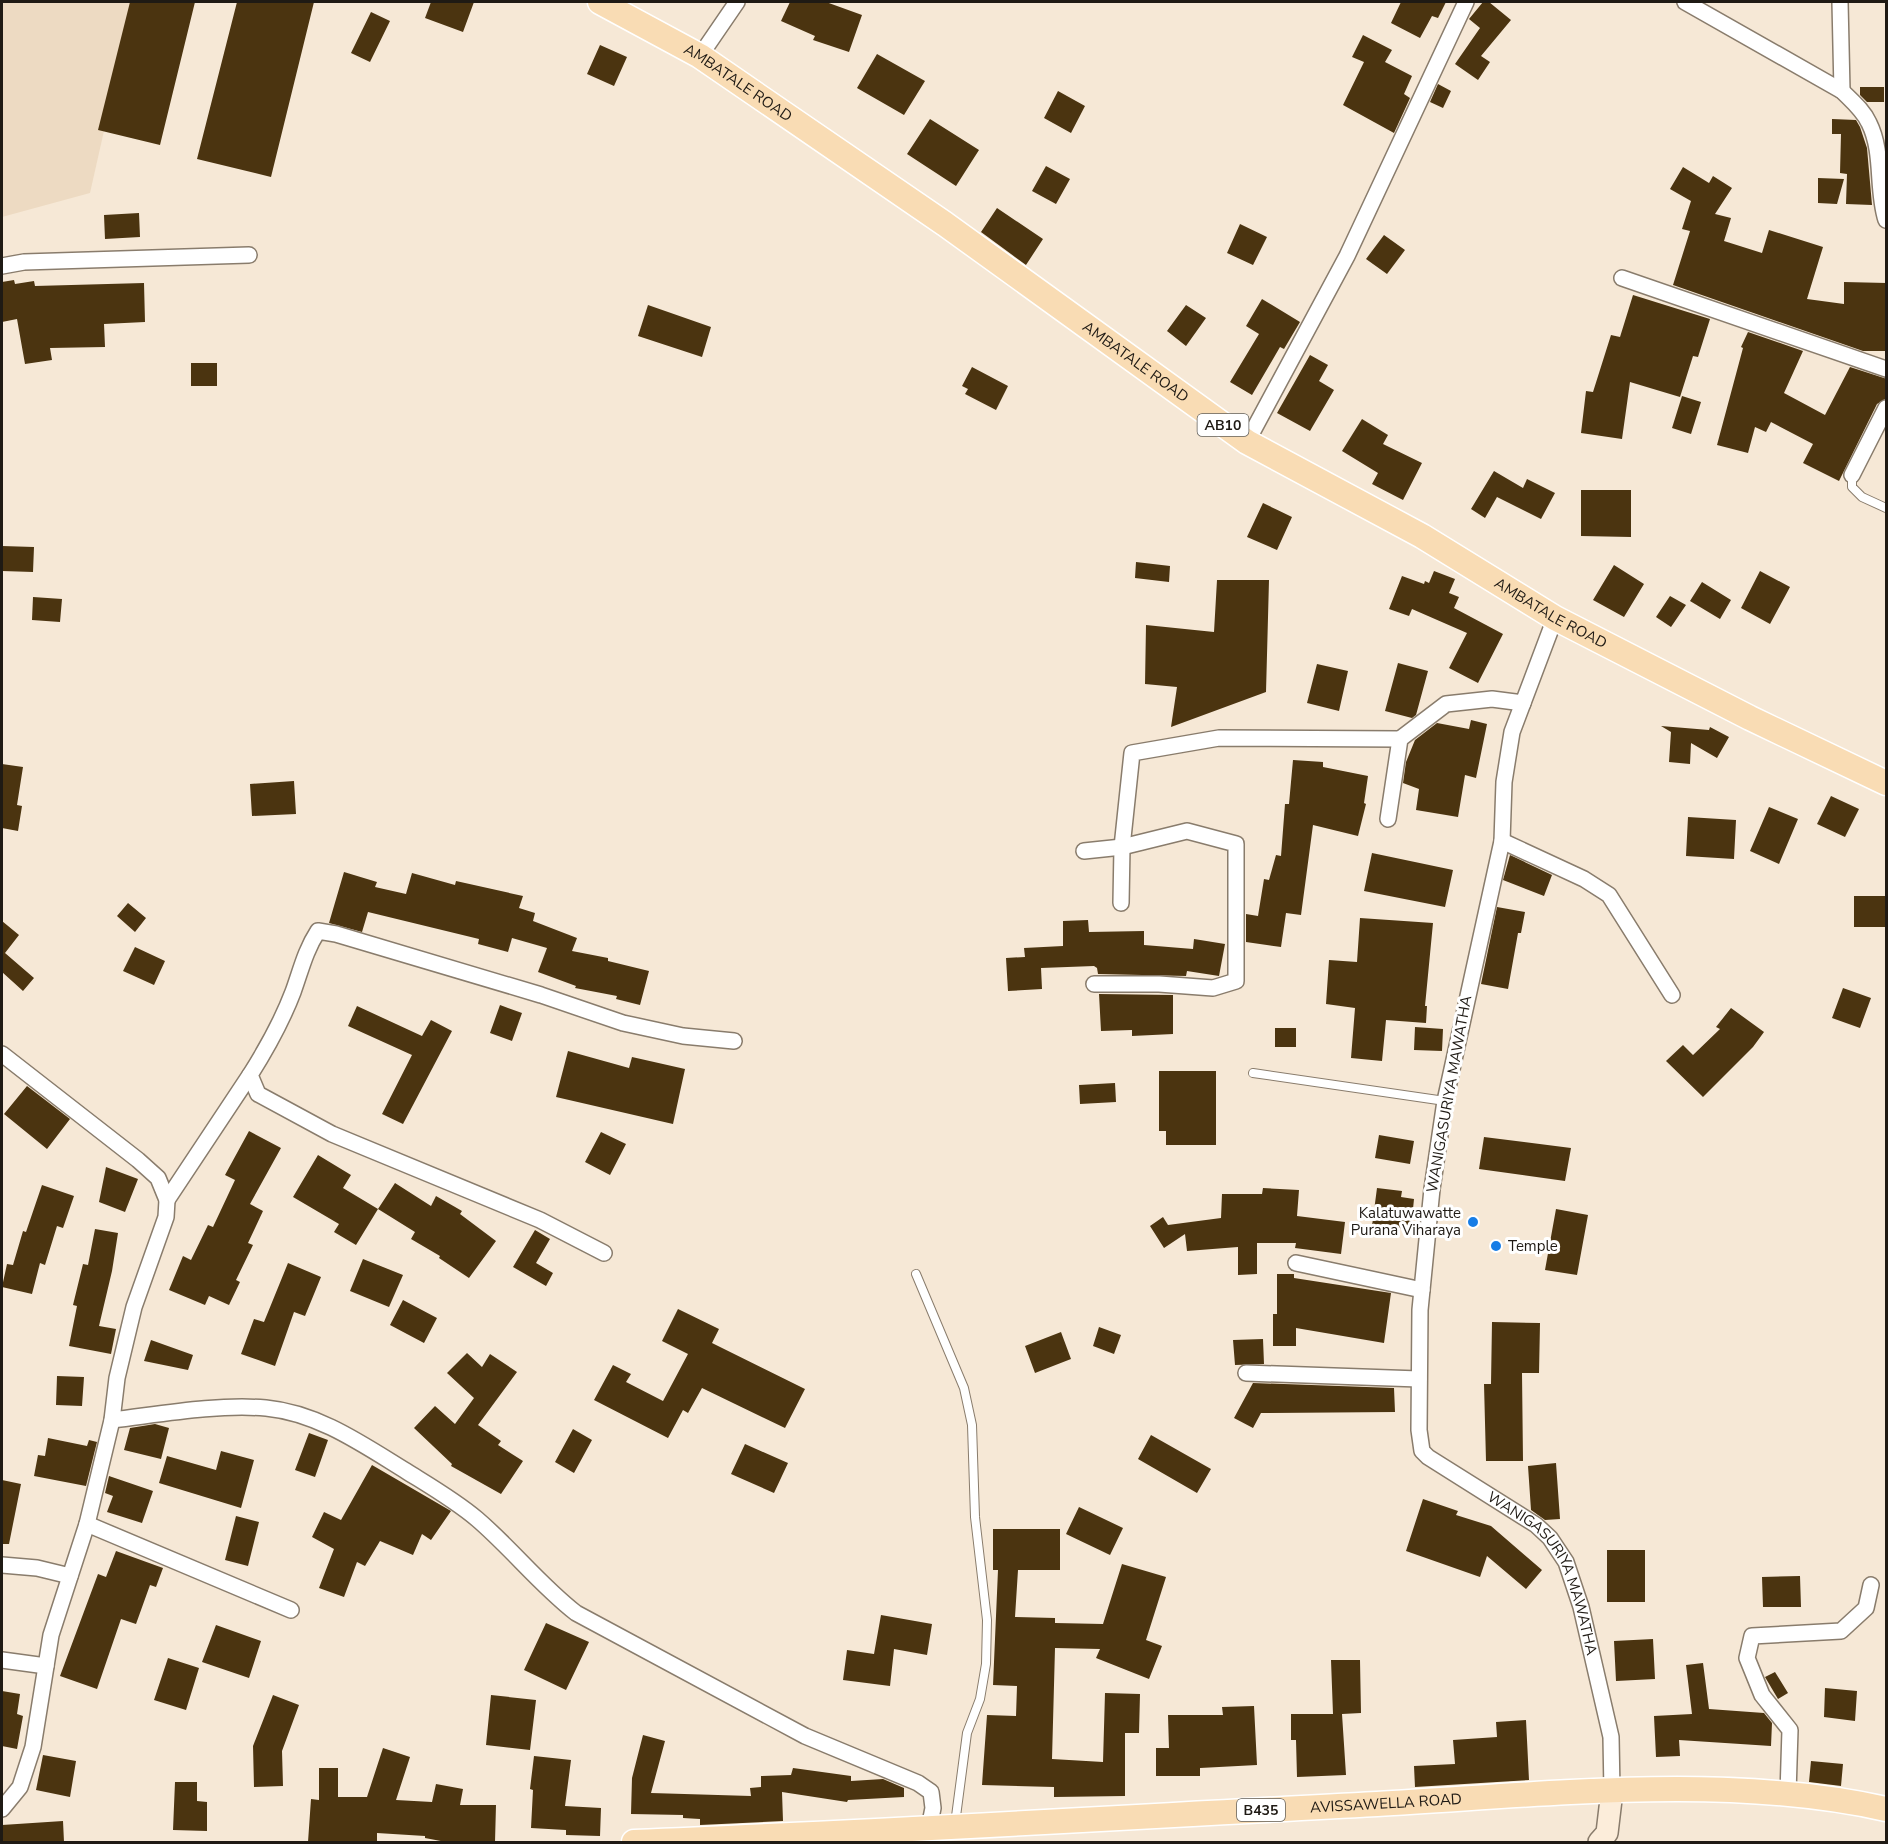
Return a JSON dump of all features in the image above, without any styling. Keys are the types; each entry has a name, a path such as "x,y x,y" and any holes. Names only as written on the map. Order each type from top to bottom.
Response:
{"main road":[{"name":"AMBATALE ROAD","path":"600,2 700,56 945,224 1247,442 1422,536 1555,618 1750,718 1887,783"},
{"name":"AVISSAWELLA ROAD","path":"634,1842 886,1837 929,1828 1612,1791 1739,1791 1788,1794 1840,1798 1887,1809"}],"street":[{"path":"700,56 737,2"},
{"path":"1247,442 1347,256 1466,2"},
{"path":"1685,2 1842,91 1863,112 1872,131 1887,220"},
{"path":"1840,2 1842,91"},
{"path":"2,266 24,262 249,255"},
{"path":"1622,278 1887,369"},
{"path":"1852,475 1887,408"},
{"name":"WANIGASURIYA MAWATHA","path":"1555,618 1512,732 1504,782 1502,841 1445,1101 1432,1188 1422,1290 1419,1430 1422,1451 1536,1525 1550,1538 1566,1562 1584,1617 1609,1726 1612,1791"},
{"path":"1121,903 1122,847 1132,753 1219,738 1400,739 1446,704 1492,699 1523,703"},
{"path":"1388,819 1400,739"},
{"path":"1084,851 1122,847 1187,831 1236,844 1236,981 1212,988 1159,984 1094,984"},
{"path":"1502,841 1584,879 1609,895 1672,995"},
{"path":"167,1200 273,1038 293,992 305,950 318,931 336,934 542,995 623,1023 683,1036 734,1041"},
{"path":"2,1054 138,1160 158,1178 167,1200 166,1217 134,1307 125,1342 117,1378 112,1420 87,1524 51,1635 33,1747 20,1787 2,1809"},
{"path":"250,1075 258,1094 323,1129 540,1220 604,1253"},
{"path":"1296,1263 1422,1290"},
{"path":"1246,1373 1419,1379"},
{"path":"112,1420 215,1409 265,1408 293,1412 318,1421 365,1445 476,1518 552,1594 576,1613 805,1736 918,1783 931,1792 933,1808 929,1828"},
{"path":"87,1524 291,1610"},
{"path":"2,1565 37,1568 70,1576"},
{"path":"1788,1794 1790,1730 1762,1695 1747,1658 1752,1636 1841,1631 1866,1608 1871,1586"},
{"path":"2,1660 46,1666"},
{"path":"1599,1842 1607,1833 1612,1791"}],"lane":[{"path":"1852,475 1852,487 1862,497 1887,508"},
{"path":"1253,1073 1445,1101"},
{"path":"916,1274 964,1388 972,1425 975,1516 987,1620 986,1664 980,1699 967,1733 955,1827"}],"shaded area":[{"path":"2,2 133,2 90,193 2,217"}],"building":[{"path":"130,2 195,2 160,145 98,130"},
{"path":"237,2 314,2 271,177 197,159"},
{"path":"431,2 474,2 463,32 425,18"},
{"path":"790,2 826,2 862,15 849,52 813,40 815,36 781,21"},
{"path":"1401,2 1446,2 1438,18 1432,16 1420,38 1391,23"},
{"path":"1483,2 1489,2 1511,20 1481,56 1490,62 1478,80 1455,64 1480,28 1469,19"},
{"path":"371,12 390,21 370,62 351,53"},
{"path":"1363,35 1392,50 1385,62 1412,76 1404,94 1410,98 1394,133 1343,105 1364,62 1352,57"},
{"path":"600,45 627,57 614,86 587,74"},
{"path":"877,54 925,81 904,115 857,88"},
{"path":"1438,84 1451,91 1443,108 1430,102"},
{"path":"1860,87 1884,87 1884,102 1867,102 1860,95"},
{"path":"1058,91 1085,106 1071,133 1044,118"},
{"path":"930,119 979,150 956,186 907,154"},
{"path":"1832,119 1856,120 1860,127 1867,148 1872,205 1846,204 1847,174 1840,173 1841,134 1832,134"},
{"path":"1046,166 1070,179 1056,204 1032,191"},
{"path":"1683,167 1709,183 1713,176 1732,188 1715,214 1731,218 1724,241 1762,253 1769,230 1823,247 1807,299 1844,304 1844,282 1887,283 1887,351 1863,351 1673,285 1690,231 1682,229 1691,201 1670,189"},
{"path":"1818,178 1844,179 1837,204 1818,203"},
{"path":"997,208 1043,239 1026,265 981,232"},
{"path":"139,213 140,237 105,239 104,215"},
{"path":"1240,224 1267,237 1253,265 1227,253"},
{"path":"1384,235 1405,250 1387,274 1366,259"},
{"path":"14,280 15,284 34,281 35,286 144,283 145,322 104,324 105,347 50,348 52,360 25,364 17,319 2,322 2,282"},
{"path":"1633,295 1710,319 1698,357 1693,356 1680,397 1630,382 1622,439 1581,433 1586,391 1593,392 1611,335 1620,337"},
{"path":"1262,299 1300,322 1284,349 1280,347 1252,395 1230,382 1259,334 1246,326"},
{"path":"648,305 711,327 702,357 638,336"},
{"path":"1186,305 1206,318 1186,346 1167,331"},
{"path":"1748,332 1803,351 1784,393 1825,415 1850,367 1887,379 1887,398 1877,404 1839,481 1803,463 1813,444 1771,422 1766,432 1755,427 1748,453 1717,445 1743,348 1741,347"},
{"path":"1310,355 1328,365 1319,381 1334,390 1310,431 1277,413"},
{"path":"191,363 217,363 217,386 191,386"},
{"path":"972,367 1008,386 996,410 965,394 968,389 962,386"},
{"path":"1682,396 1701,402 1691,434 1672,428"},
{"path":"1362,419 1388,435 1383,444 1422,463 1403,500 1372,484 1378,473 1342,451"},
{"path":"1494,471 1523,488 1527,479 1555,493 1541,519 1497,497 1485,518 1471,509"},
{"path":"1581,490 1631,490 1631,537 1581,536"},
{"path":"1263,503 1292,517 1277,550 1247,537"},
{"path":"2,546 34,547 33,572 2,571"},
{"path":"1136,562 1170,566 1169,582 1135,578"},
{"path":"1614,565 1644,584 1624,617 1593,600"},
{"path":"1434,571 1455,579 1449,593 1459,597 1454,608 1503,634 1478,683 1449,668 1467,633 1412,609 1409,616 1389,609 1402,576 1424,584 1425,581 1429,583"},
{"path":"1760,571 1790,587 1770,624 1741,608"},
{"path":"1217,580 1269,580 1266,692 1171,727 1177,687 1145,684 1146,625 1214,632"},
{"path":"1702,582 1731,600 1720,619 1690,601"},
{"path":"1670,596 1686,605 1671,627 1656,617"},
{"path":"33,597 62,599 60,622 32,620"},
{"path":"1398,663 1428,671 1416,715 1412,718 1385,711"},
{"path":"1317,664 1348,671 1339,711 1307,703"},
{"path":"1471,720 1487,724 1476,778 1465,775 1458,817 1416,810 1419,789 1403,783 1406,762 1415,740 1437,723 1469,729"},
{"path":"1661,726 1709,730 1710,727 1729,737 1717,758 1691,743 1690,764 1669,762 1671,732"},
{"path":"1293,760 1323,762 1323,767 1368,776 1364,803 1366,804 1358,836 1313,825 1301,915 1286,913 1281,947 1246,942 1246,914 1258,916 1264,879 1269,880 1276,855 1281,856 1285,804 1289,804"},
{"path":"2,764 23,767 17,805 22,806 18,831 2,828"},
{"path":"294,781 296,814 252,816 250,784"},
{"path":"1831,796 1859,809 1845,837 1817,824"},
{"path":"1769,807 1798,819 1779,864 1750,851"},
{"path":"1688,817 1736,820 1734,859 1686,856"},
{"path":"1372,853 1453,870 1445,907 1364,891"},
{"path":"1510,855 1552,875 1544,896 1503,880"},
{"path":"344,872 377,882 375,887 406,894 412,873 455,885 456,881 523,896 519,908 535,913 533,921 577,938 572,951 608,958 608,961 649,971 640,1005 616,999 617,996 575,988 576,986 538,972 547,948 512,938 508,952 478,944 479,939 368,912 362,932 329,923"},
{"path":"1854,896 1887,896 1887,927 1854,927"},
{"path":"128,903 146,918 135,932 117,916"},
{"path":"1497,907 1525,912 1521,933 1518,933 1508,989 1481,984"},
{"path":"1360,918 1433,923 1425,1006 1427,1006 1426,1023 1386,1020 1382,1061 1351,1058 1355,1008 1326,1004 1329,960 1357,962"},
{"path":"1088,920 1089,932 1144,931 1144,945 1193,949 1194,939 1225,944 1219,976 1187,971 1186,976 1098,974 1094,966 1041,968 1042,989 1008,991 1006,958 1025,957 1024,948 1063,946 1063,921"},
{"path":"2,921 19,935 5,953 34,978 23,991 2,972"},
{"path":"135,947 165,961 154,985 123,971"},
{"path":"1843,988 1871,998 1860,1028 1832,1018"},
{"path":"1099,994 1173,995 1173,1034 1132,1036 1132,1030 1101,1031"},
{"path":"500,1005 522,1013 512,1041 490,1033"},
{"path":"357,1006 422,1036 431,1020 452,1031 403,1124 382,1114 412,1055 348,1026"},
{"path":"1731,1008 1764,1032 1753,1047 1703,1097 1666,1061 1683,1045 1693,1055 1720,1029 1716,1027"},
{"path":"1415,1027 1443,1029 1442,1051 1414,1050"},
{"path":"1275,1028 1296,1028 1296,1047 1275,1047"},
{"path":"568,1051 629,1068 632,1057 685,1069 673,1124 556,1097"},
{"path":"1159,1071 1216,1071 1216,1145 1166,1145 1166,1131 1159,1131"},
{"path":"1115,1083 1116,1102 1080,1104 1079,1085"},
{"path":"27,1086 70,1119 47,1149 4,1114"},
{"path":"249,1131 281,1148 250,1204 263,1211 248,1243 253,1245 236,1280 240,1282 229,1305 209,1296 205,1305 169,1290 183,1256 191,1260 208,1225 213,1227 235,1180 225,1175"},
{"path":"601,1132 626,1144 610,1175 585,1162"},
{"path":"1379,1135 1414,1141 1410,1164 1375,1158"},
{"path":"1484,1137 1571,1148 1565,1181 1479,1169"},
{"path":"318,1155 351,1175 343,1188 378,1209 356,1245 334,1232 339,1224 293,1197"},
{"path":"106,1167 138,1179 125,1212 99,1202"},
{"path":"395,1183 431,1206 436,1196 462,1211 460,1214 496,1241 469,1278 439,1258 440,1256 411,1239 415,1232 378,1209"},
{"path":"42,1185 74,1196 63,1228 57,1226 45,1265 40,1263 32,1294 2,1287 7,1264 13,1265 23,1231 26,1232"},
{"path":"1263,1188 1299,1190 1297,1216 1345,1222 1341,1254 1295,1248 1296,1243 1257,1243 1257,1274 1238,1275 1238,1247 1187,1251 1185,1234 1164,1248 1150,1226 1163,1217 1168,1225 1221,1218 1222,1194 1262,1194"},
{"path":"1377,1188 1402,1191 1401,1197 1414,1199 1411,1229 1372,1226"},
{"path":"1556,1209 1588,1215 1577,1275 1545,1270"},
{"path":"95,1229 118,1233 99,1326 116,1329 111,1354 69,1346 77,1306 73,1305 83,1264 88,1265"},
{"path":"535,1230 550,1239 536,1263 553,1273 546,1286 513,1267"},
{"path":"363,1259 403,1275 389,1307 350,1291"},
{"path":"288,1263 321,1277 305,1316 294,1312 275,1366 241,1354 254,1319 264,1322"},
{"path":"1277,1274 1294,1274 1294,1278 1391,1293 1384,1343 1296,1328 1296,1346 1273,1346 1273,1314 1277,1314"},
{"path":"403,1300 437,1318 424,1343 390,1325"},
{"path":"678,1309 719,1329 712,1343 805,1389 785,1428 702,1388 688,1413 683,1410 668,1438 594,1400 613,1365 631,1374 626,1382 663,1401 688,1354 662,1341"},
{"path":"1492,1322 1540,1323 1539,1373 1522,1373 1523,1461 1486,1461 1484,1384 1491,1384"},
{"path":"1099,1327 1121,1335 1114,1354 1093,1346"},
{"path":"1061,1332 1071,1359 1035,1373 1025,1346"},
{"path":"1263,1339 1264,1364 1235,1365 1233,1340"},
{"path":"151,1340 193,1355 188,1370 144,1361"},
{"path":"467,1353 482,1367 490,1354 517,1372 478,1425 501,1441 498,1445 523,1461 501,1494 451,1466 452,1464 414,1428 435,1406 455,1424 474,1398 447,1373"},
{"path":"57,1376 84,1377 82,1406 56,1405"},
{"path":"1253,1383 1394,1388 1395,1412 1261,1413 1253,1428 1234,1418"},
{"path":"155,1424 169,1428 161,1459 124,1450 130,1428"},
{"path":"573,1429 592,1440 574,1473 555,1462"},
{"path":"309,1433 328,1440 315,1477 295,1470"},
{"path":"1151,1435 1211,1469 1197,1493 1138,1459"},
{"path":"48,1438 87,1446 89,1440 97,1442 86,1486 34,1476 38,1455 45,1456"},
{"path":"745,1444 788,1463 774,1493 731,1474"},
{"path":"221,1451 254,1460 241,1508 159,1483 167,1456 216,1470"},
{"path":"1556,1463 1560,1519 1545,1520 1531,1510 1528,1466"},
{"path":"372,1465 451,1511 431,1540 422,1534 413,1555 380,1541 365,1566 357,1562 344,1597 319,1588 334,1549 312,1537 324,1512 341,1520"},
{"path":"109,1476 153,1491 142,1523 107,1512 113,1496 105,1493"},
{"path":"2,1480 21,1484 9,1544 2,1544"},
{"path":"1423,1499 1458,1511 1456,1515 1491,1526 1542,1570 1526,1589 1487,1556 1480,1577 1406,1551"},
{"path":"1079,1507 1123,1528 1110,1555 1066,1534"},
{"path":"236,1516 259,1522 248,1566 225,1560"},
{"path":"993,1529 1060,1529 1060,1570 1018,1570 1015,1617 1055,1618 1055,1623 1103,1624 1122,1564 1166,1577 1146,1640 1162,1646 1149,1679 1096,1658 1100,1649 1055,1648 1052,1759 1103,1762 1105,1693 1140,1694 1139,1733 1125,1733 1125,1796 1054,1797 1054,1787 982,1785 987,1715 1016,1716 1017,1686 993,1685 998,1570 993,1570"},
{"path":"1607,1550 1645,1550 1645,1602 1607,1602"},
{"path":"116,1551 163,1568 156,1587 150,1585 136,1624 121,1619 97,1689 60,1676 98,1574 106,1577"},
{"path":"1800,1576 1801,1607 1763,1607 1762,1577"},
{"path":"881,1615 932,1624 927,1655 894,1649 890,1686 843,1680 847,1650 874,1654"},
{"path":"546,1623 589,1642 566,1690 524,1670"},
{"path":"216,1625 261,1641 249,1678 202,1662"},
{"path":"1653,1639 1655,1679 1616,1681 1614,1641"},
{"path":"168,1658 199,1668 186,1710 154,1700"},
{"path":"1331,1660 1360,1660 1361,1713 1342,1714 1346,1775 1297,1777 1296,1740 1291,1740 1291,1714 1333,1714"},
{"path":"1703,1663 1709,1709 1764,1713 1772,1723 1771,1746 1679,1740 1680,1756 1656,1757 1654,1716 1692,1714 1686,1665"},
{"path":"1775,1672 1788,1693 1778,1699 1765,1677"},
{"path":"1825,1688 1857,1691 1855,1721 1824,1717"},
{"path":"2,1691 20,1694 17,1714 23,1716 17,1749 2,1746"},
{"path":"273,1695 299,1705 282,1751 283,1786 254,1787 253,1746"},
{"path":"491,1695 536,1700 530,1750 486,1745"},
{"path":"1254,1706 1257,1765 1200,1768 1200,1776 1156,1776 1156,1748 1169,1748 1168,1715 1223,1715 1222,1707"},
{"path":"1526,1720 1529,1780 1415,1787 1414,1766 1455,1764 1453,1740 1497,1737 1496,1722"},
{"path":"643,1735 665,1741 651,1793 751,1796 750,1788 761,1787 761,1776 791,1775 793,1768 851,1776 851,1781 883,1779 904,1788 904,1797 848,1800 847,1802 782,1792 783,1821 700,1825 700,1819 683,1818 683,1815 631,1814 632,1778"},
{"path":"383,1748 410,1757 396,1800 432,1802 436,1784 463,1789 460,1805 496,1805 495,1842 446,1842 425,1838 425,1836 377,1833 377,1841 308,1842 311,1799 319,1800 319,1768 338,1768 338,1797 367,1797"},
{"path":"43,1755 76,1761 70,1797 36,1790"},
{"path":"534,1756 571,1760 565,1806 601,1808 600,1836 566,1835 566,1830 531,1828 533,1790 530,1789"},
{"path":"1811,1761 1843,1764 1841,1786 1809,1782"},
{"path":"175,1782 197,1782 197,1801 207,1802 207,1831 173,1830"},
{"path":"63,1821 64,1842 3,1842 2,1825"}],"place":[{"name":"Kalatuwawatte Purana Viharaya","path":"1473,1222"},
{"name":"Temple","path":"1496,1246"}]}
